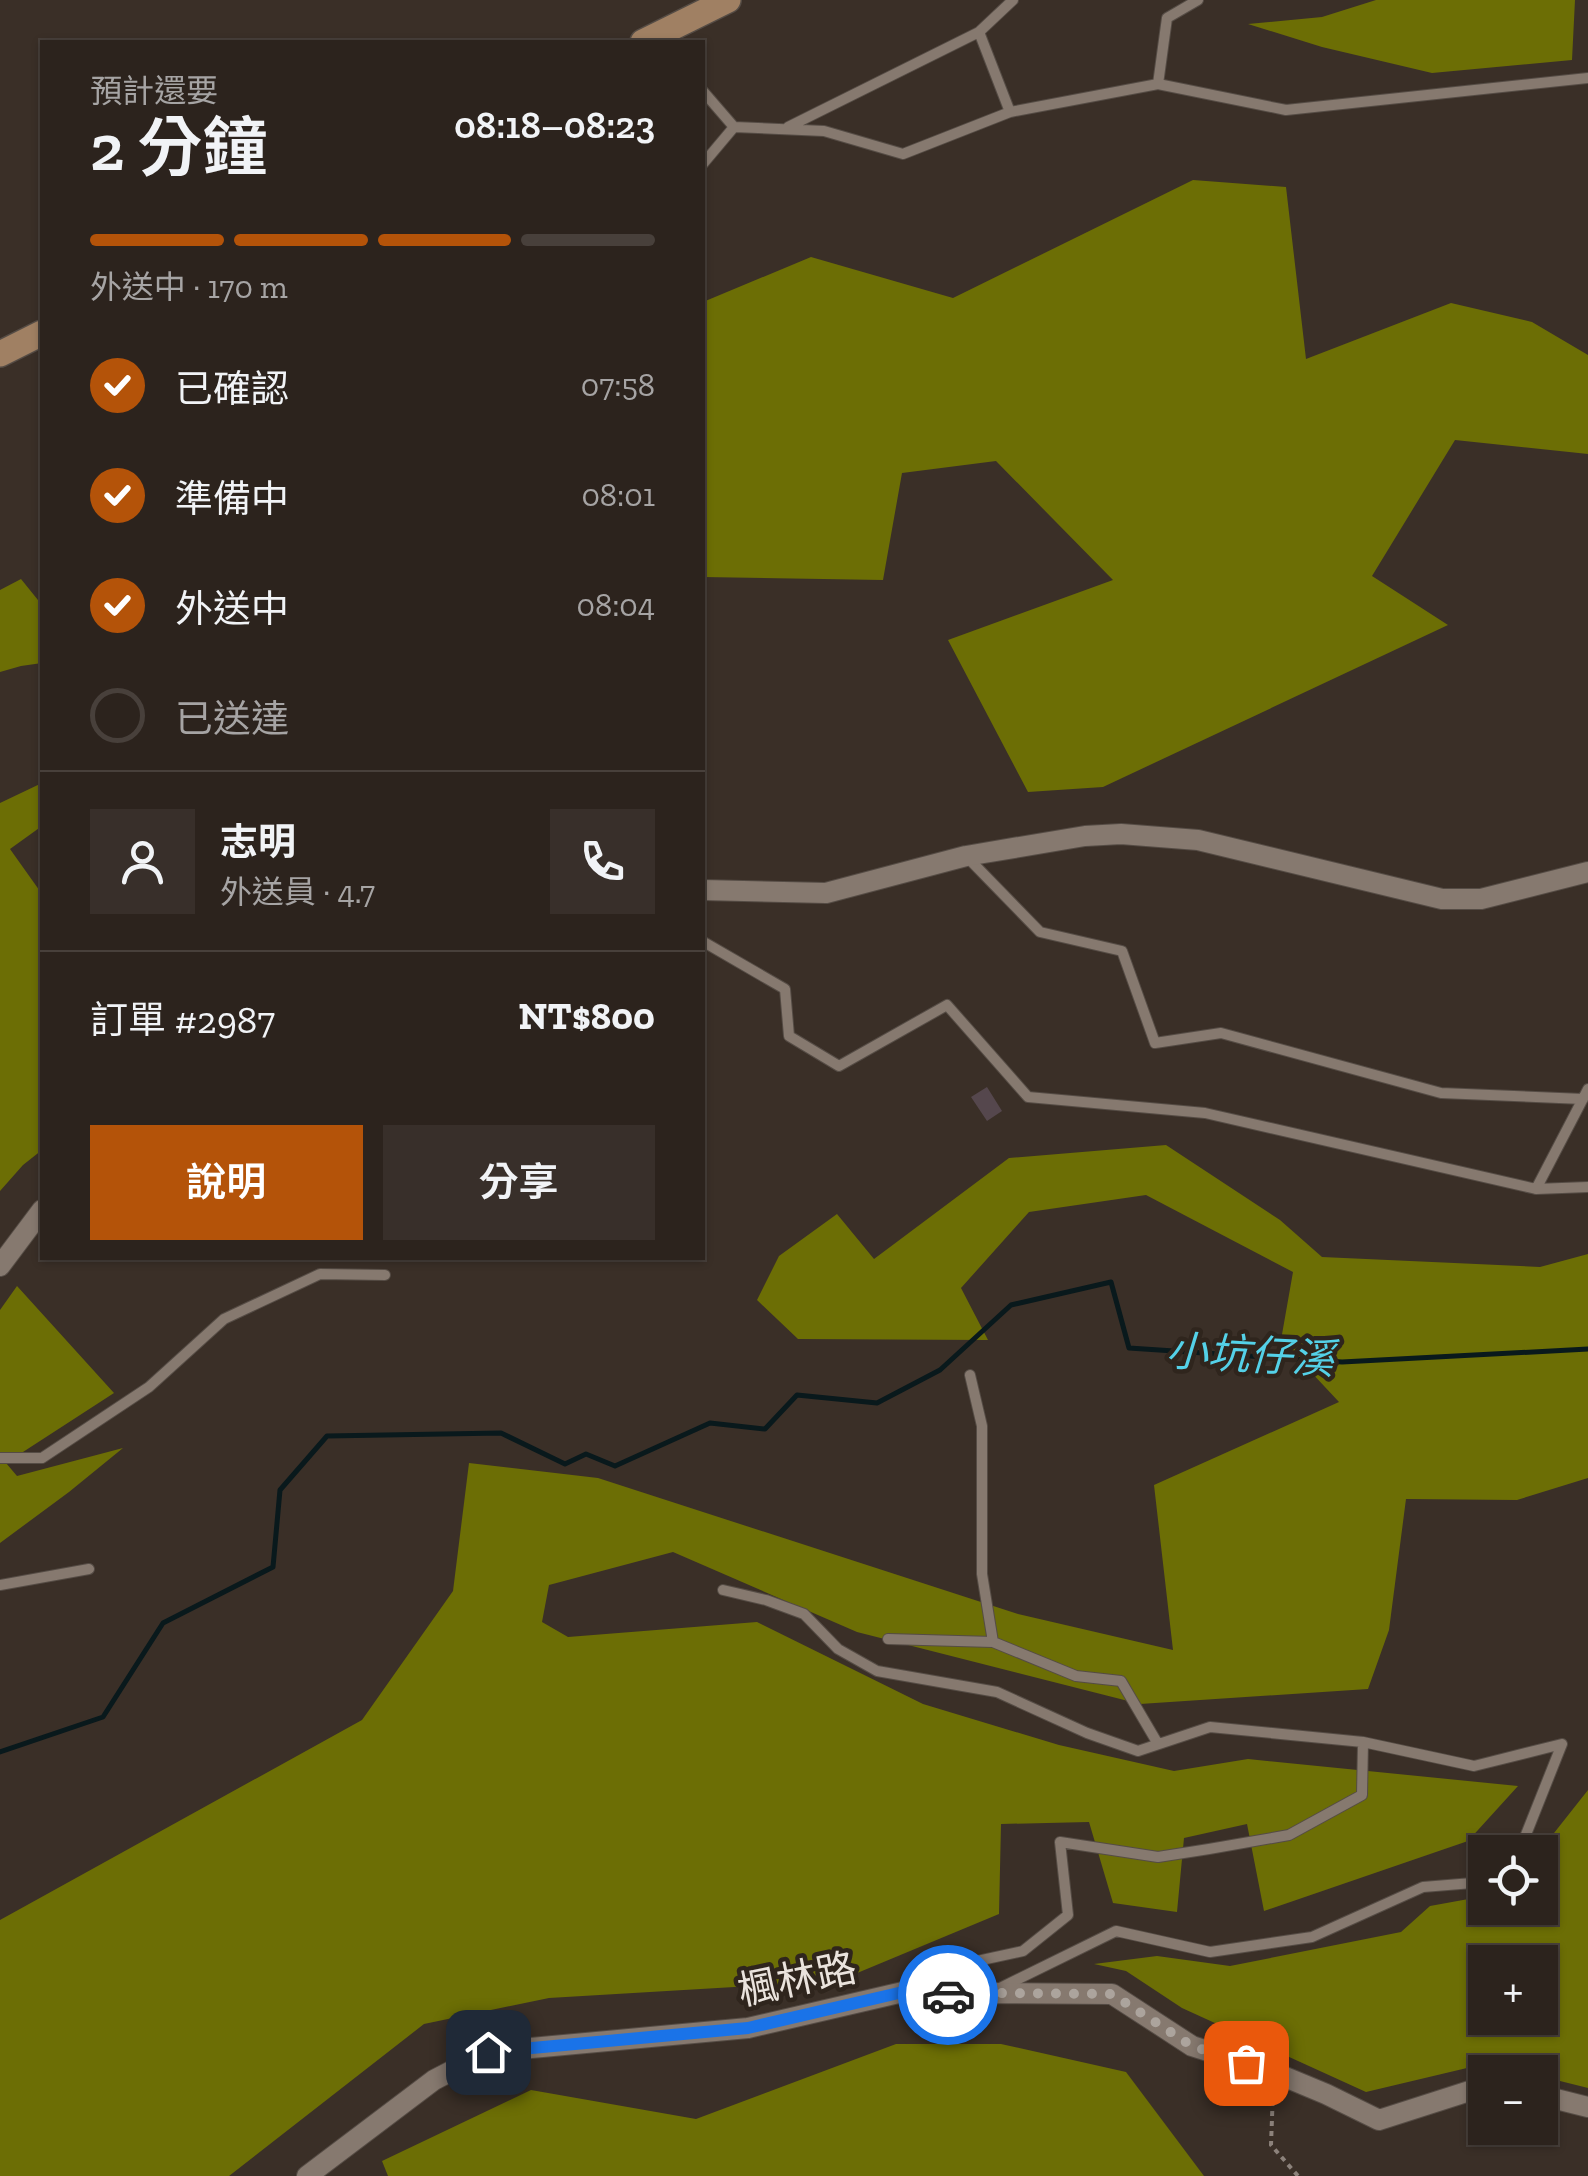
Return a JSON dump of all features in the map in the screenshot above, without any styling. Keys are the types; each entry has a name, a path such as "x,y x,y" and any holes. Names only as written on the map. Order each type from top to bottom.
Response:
{"street":[{"path":"654,40 728,0"},
{"path":"0,354 40,334"},
{"path":"705,890 826,894 966,856 1085,836 1121,834 1198,840 1442,900 1481,899 1586,876"},
{"path":"0,1266 40,1213"},
{"name":"楓林路","path":"307,2176 434,2080 488,2052 748,2028 903,1992 936,1996 1112,1994 1192,2046 1273,2072 1380,2120 1468,2092"},
{"path":"1558,2100 1588,2107"}],"lane":[{"path":"782,129 979,32 1012,0"},
{"path":"1158,84 1167,18 1198,0"},
{"path":"979,32 1010,112"},
{"path":"705,93 734,127 824,131 904,154 1010,112 1158,84 1286,110 1588,78"},
{"path":"705,161 734,127"},
{"path":"966,856 1040,932 1122,950 1155,1042 1222,1033 1441,1094 1586,1094 1536,1189"},
{"path":"705,943 784,989 789,1036 839,1066 947,1005 1028,1097 1205,1113 1536,1189 1588,1186"},
{"path":"0,1458 42,1458 149,1387 224,1319 320,1274 385,1275"},
{"path":"970,1376 982,1426 982,1574 993,1642"},
{"path":"0,1585 90,1569"},
{"path":"722,1590 804,1614 838,1649 877,1671 998,1692 1138,1751 1210,1726 1362,1742 1474,1766 1562,1744 1526,1835"},
{"path":"888,1639 993,1642 1076,1676 1121,1681 1158,1744"},
{"path":"903,1992 945,1968 1023,1951 1068,1915 1060,1842 1158,1856 1289,1835 1362,1794 1362,1742"},
{"path":"989,1993 1116,1931 1210,1952 1312,1937 1423,1887 1468,1883"}],"path":[{"path":"1273,2072 1272,2145 1298,2176"}],"shaded area":[{"path":"1376,0 1575,0 1572,60 1432,73 1322,47 1248,24 1322,17"},
{"path":"1193,180 1286,187 1306,359 1451,303 1532,322 1588,355 1588,454 1455,440 1372,576 1448,625 1103,787 1028,792 948,640 1113,580 996,461 902,473 883,580 705,577 705,301 811,257 953,298"},
{"path":"21,579 40,603 40,663 0,672 0,590"},
{"path":"40,784 40,827 10,849 40,891 40,1152 0,1191 0,803"},
{"path":"1166,1145 1280,1220 1322,1257 1540,1267 1588,1254 1588,1478 1517,1500 1406,1499 1389,1630 1368,1689 1140,1704 857,1632 673,1552 549,1585 542,1622 568,1637 757,1622 923,1704 1059,1745 1174,1771 1248,1759 1518,1786 1473,1835 1468,1835 1468,1841 1264,1911 1247,1824 1184,1838 1177,1912 1113,1903 1089,1822 1001,1824 999,1914 838,1981 549,1998 424,2024 229,2176 0,2176 0,1920 362,1720 453,1591 469,1463 598,1478 1018,1614 1173,1650 1154,1485 1339,1402 1281,1340 1293,1272 1146,1195 1029,1212 961,1288 988,1340 798,1339 757,1300 779,1256 837,1214 874,1259 1009,1158"},
{"path":"17,1286 114,1393 6,1463 17,1476 123,1448 0,1543 0,1310"},
{"path":"1588,1790 1588,2088 1558,2080 1558,2055 1468,2055 1468,2068 1366,2092 1182,2008 1126,1971 1094,1964 1157,1956 1230,1966 1401,1932 1430,1906 1468,1899 1468,1925 1558,1925 1558,1835 1552,1835"},
{"path":"896,2044 1001,2044 1126,2072 1204,2176 388,2176 382,2161 531,2090 696,2119"}],"building":[{"path":"987,1087 1002,1111 987,1121 971,1097"}],"waterway":[{"name":"小坑仔溪","path":"0,1752 103,1717 163,1623 273,1567 280,1490 327,1436 501,1433 565,1464 586,1454 615,1466 710,1423 765,1429 797,1395 877,1403 940,1370 1011,1305 1111,1282 1129,1348 1342,1362 1588,1349"}],"way so far":[{"path":"948,1995 1112,1994 1192,2046 1246,2063"}],"route":[{"path":"488,2052 748,2028 903,1992 948,1995"}]}
